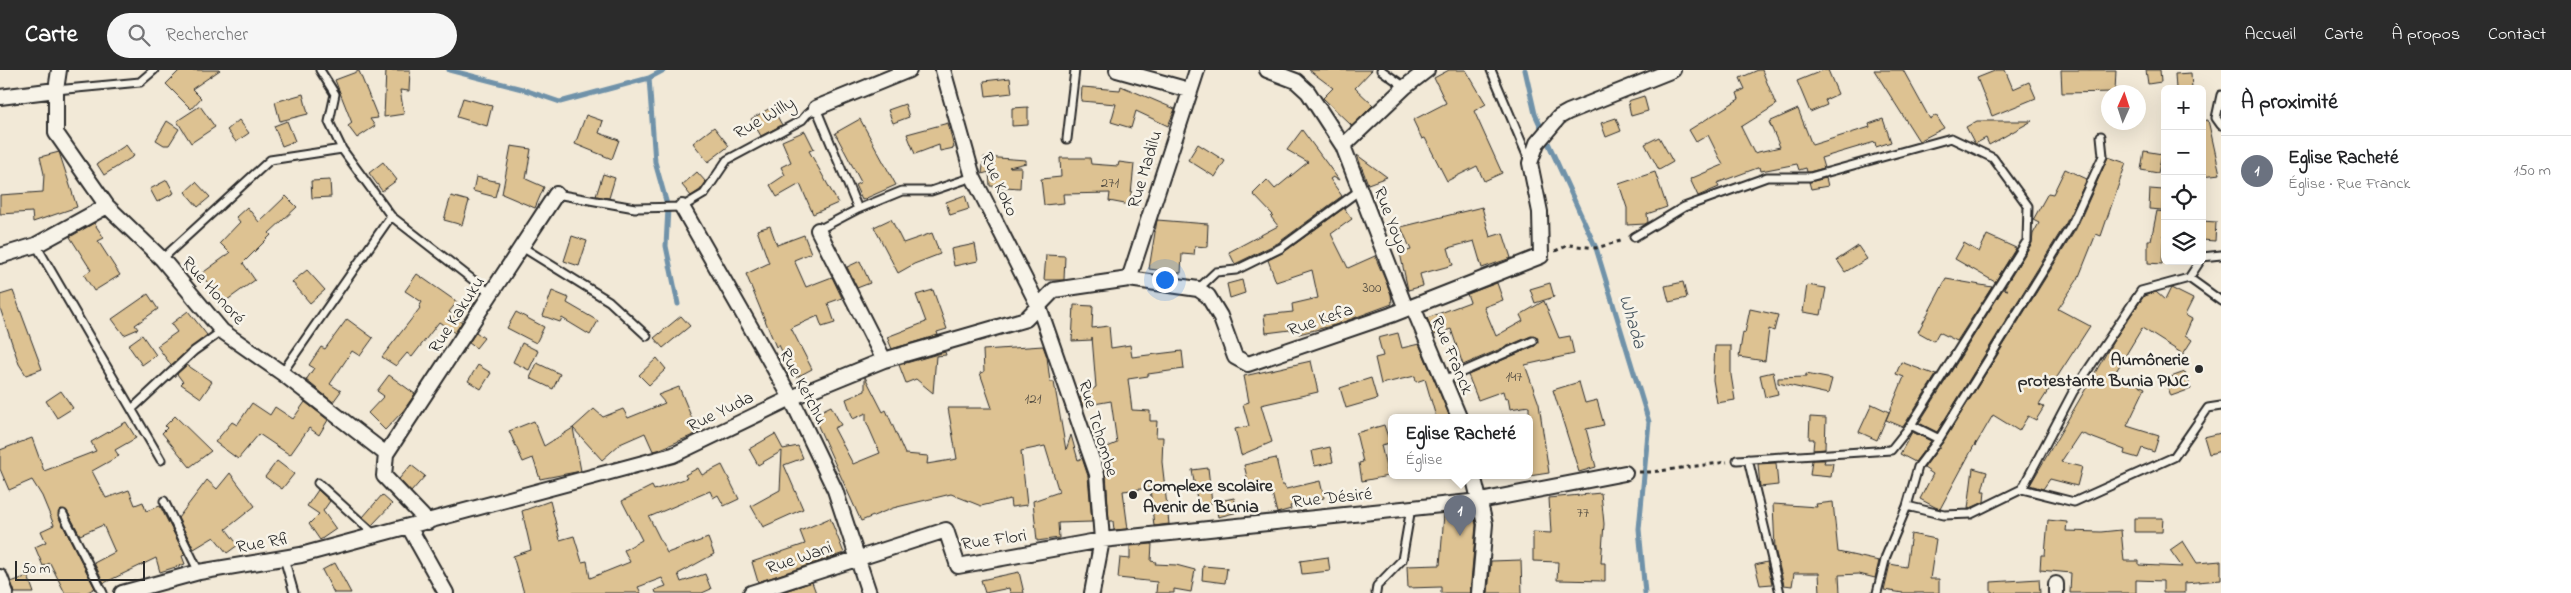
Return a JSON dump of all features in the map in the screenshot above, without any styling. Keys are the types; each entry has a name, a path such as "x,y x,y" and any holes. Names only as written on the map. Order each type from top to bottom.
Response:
{"street":[{"name":"Rue Honoré","path":"59,70 56,90 56,133 107,206 162,259 222,331 282,373 386,454"},
{"name":"Rue Willy","path":"816,108 909,70"},
{"name":"Rue Koko","path":"943,70 973,177 1039,307"},
{"path":"1117,70 1189,90"},
{"name":"Rue Madilu","path":"1129,279 1197,70"},
{"name":"Rue Yoyo","path":"1267,70 1296,81 1308,92 1343,146 1410,308"},
{"path":"1343,146 1405,87 1427,70"},
{"path":"1540,256 1540,212 1530,163 1538,143 1559,117 1673,70"},
{"path":"0,97 56,90"},
{"name":"Rue Kakuku","path":"386,454 556,194"},
{"path":"0,256 36,245 107,206"},
{"name":"Rue Ketchu","path":"682,207 791,398 836,490 869,593"},
{"path":"818,230 884,360"},
{"name":"Rue Kefa","path":"1198,289 1208,296 1220,316 1235,357 1248,364 1410,308 1540,256"},
{"path":"1039,307 1054,290 1129,279 1198,289"},
{"name":"Rue Yuda","path":"409,527 673,455 791,398 884,360 1026,319 1039,307"},
{"name":"Rue Tchombe","path":"1039,307 1097,474 1102,540 1092,593"},
{"name":"Rue Franck","path":"1410,308 1458,414"},
{"path":"386,454 384,476 428,522"},
{"name":"Rue Désiré","path":"1102,540 1480,501 1631,473"},
{"path":"1474,479 1485,524 1479,593"},
{"path":"409,527 446,593"},
{"name":"Rue Rfi","path":"122,593 199,572 284,558 409,527"},
{"name":"Rue Flori","path":"858,557 946,530 958,566 1102,540"},
{"name":"Rue Wani","path":"751,593 858,557"},
{"path":"0,578 6,593"}],"lane":[{"path":"56,90 140,82 154,70"},
{"path":"320,70 334,94 329,122 342,149 391,216 492,294"},
{"path":"1068,139 1075,70"},
{"path":"1381,70 1405,87"},
{"path":"1491,70 1530,163"},
{"path":"2221,96 2216,118 2221,125"},
{"path":"816,108 858,208"},
{"name":"Rue Willy","path":"682,207 704,194 727,160 802,120 816,108"},
{"path":"1877,593 1886,556 1907,506 1918,467 1940,439 2071,226 2103,156 2101,136"},
{"path":"1634,237 1684,207 1767,177 1810,177 1952,138 1993,158 2028,206 2027,241 1911,425 1891,450 1737,460"},
{"path":"162,259 270,160 342,149"},
{"path":"818,230 858,208 902,191 931,191 973,177"},
{"path":"1198,289 1216,272 1236,270 1281,248 1360,190"},
{"path":"556,194 635,208 682,207"},
{"path":"282,373 391,216"},
{"path":"36,245 133,408 161,460"},
{"path":"522,247 608,301 646,336"},
{"path":"2206,257 2221,255"},
{"path":"1907,506 1944,515 1971,514 2022,489 2072,392 2141,290 2188,278 2197,265"},
{"path":"2188,278 2221,301"},
{"path":"133,408 194,351 222,331"},
{"path":"1444,380 1533,341"},
{"path":"2022,489 2074,502 2174,457 2208,408 2221,406"},
{"path":"1911,425 1940,439"},
{"path":"1748,459 1780,593"},
{"path":"318,483 376,536"},
{"path":"164,501 199,572"},
{"path":"1376,593 1377,586 1402,560 1411,508"},
{"path":"63,514 103,593"},
{"path":"284,558 294,593"}],"path":[{"path":"1540,256 1569,245 1596,248 1634,237"},
{"path":"1631,473 1737,460"}],"building":[{"path":"180,70 220,70 192,89 201,98 191,109 166,84"},
{"path":"386,70 410,70 409,91 400,90 404,114 384,117"},
{"path":"1309,70 1372,70 1355,88 1373,105 1352,126 1323,98 1333,88"},
{"path":"1449,70 1466,70 1486,104 1474,111 1502,173 1484,181 1477,166 1447,181 1425,138 1422,139 1413,120 1446,103 1434,78"},
{"path":"1762,70 1776,105 1741,127 1754,153 1780,147 1769,122 1798,109 1812,145 1870,127 1869,124 1883,119 1891,142 1876,147 1875,142 1821,158 1824,168 1809,172 1807,172 1806,168 1799,170 1797,164 1761,171 1760,167 1717,183 1719,187 1698,196 1690,179 1723,165 1708,135 1696,142 1689,130 1739,99 1737,93 1745,89 1740,78"},
{"path":"1828,70 1838,94 1825,100 1827,105 1810,112 1797,81"},
{"path":"1874,70 1903,70 1930,119 1936,115 1944,128 1919,141"},
{"path":"1997,70 2005,70 2013,89 2029,82 2036,98 1992,116 1977,78"},
{"path":"2061,70 2116,70 2115,85 2101,85 2101,92 2062,93"},
{"path":"2146,70 2160,70 2161,82 2148,84"},
{"path":"359,71 378,118 370,119 375,126 357,138 348,126 352,123 335,80"},
{"path":"2191,73 2192,85 2176,85 2175,74"},
{"path":"1010,78 1012,93 986,96 984,81"},
{"path":"1121,86 1175,109 1168,126 1136,111 1131,128 1111,122 1116,104 1081,101 1082,87 1120,90"},
{"path":"303,94 308,114 280,121 275,102"},
{"path":"1644,96 1648,111 1631,116 1628,101"},
{"path":"463,98 492,106 487,126 457,117"},
{"path":"905,104 909,117 893,123 888,110"},
{"path":"200,106 215,127 191,143 177,121"},
{"path":"772,107 782,125 761,136 751,119"},
{"path":"1028,107 1028,125 1012,126 1012,108"},
{"path":"586,115 603,121 599,133 619,140 612,159 575,144"},
{"path":"1616,118 1621,131 1606,137 1601,123"},
{"path":"860,119 896,185 862,200 855,185 861,182 835,133"},
{"path":"239,120 249,133 236,142 227,130"},
{"path":"2206,120 2208,120 2220,174 2206,176"},
{"path":"167,121 179,129 169,145 164,145 156,140"},
{"path":"287,121 295,141 282,146 274,126"},
{"path":"1977,121 2032,121 1989,145 1986,138 1975,144 1966,127"},
{"path":"948,123 954,148 940,151 939,145 915,154 907,134"},
{"path":"714,127 729,146 708,162 693,143"},
{"path":"1302,130 1339,180 1333,177 1330,179 1342,196 1278,243 1235,264 1229,252 1278,226 1271,217 1273,215 1253,194 1267,180 1275,189 1308,162 1287,150"},
{"path":"805,131 814,149 809,151 838,203 813,214 800,184 777,197 770,185 785,175 781,167 791,162 782,141"},
{"path":"1659,137 1673,162 1659,170 1645,144"},
{"path":"1198,144 1225,161 1215,177 1188,160"},
{"path":"126,145 134,156 104,175 97,164"},
{"path":"511,146 531,149 526,179 544,187 535,208 502,194"},
{"path":"2144,151 2161,154 2158,173 2141,170"},
{"path":"59,152 77,207 33,222 32,212 0,214 0,195 43,192 44,174 40,157"},
{"path":"1357,155 1387,177 1368,184"},
{"path":"984,157 1026,160 1026,163 1009,167 1021,167 1020,188 990,186 989,172 982,174"},
{"path":"2108,157 2126,163 2101,236 2096,234 2078,279 2058,309 2090,326 2039,405 2044,407 2036,420 2028,416 2019,431 1993,415 1975,446 1976,442 1940,509 1935,507 1920,499 1933,474 1924,468 1943,442 2076,229"},
{"path":"1060,158 1090,158 1091,164 1118,166 1119,162 1134,164 1130,205 1109,201 1110,193 1063,194 1064,203 1044,205 1041,179 1061,177"},
{"path":"383,162 397,180 382,191 369,173"},
{"path":"2065,169 2087,179 2066,223 1937,432 1919,423 2003,289 2008,290 2004,288 2032,243 2033,234 2039,223 2033,220 2048,193 2053,194"},
{"path":"697,172 706,182 700,190 691,196 682,185"},
{"path":"1655,172 1667,207 1647,214 1648,222 1645,224 1627,225 1627,208 1619,184"},
{"path":"603,174 615,178 609,198 596,196"},
{"path":"476,177 499,182 495,197 473,191"},
{"path":"1826,178 1828,186 1811,189 1809,182"},
{"path":"167,180 174,193 157,202 150,189"},
{"path":"330,180 331,197 312,198 311,181"},
{"path":"196,182 210,197 198,207 185,192"},
{"path":"2150,189 2161,190 2161,210 2149,209"},
{"path":"965,195 969,209 950,215 946,202"},
{"path":"286,196 297,207 269,233 271,235 243,263 255,280 223,303 201,274 230,253 220,243 240,222 236,217 247,207 259,222"},
{"path":"451,196 469,201 462,225 444,220"},
{"path":"1482,207 1490,237 1503,233 1511,258 1482,268 1474,241 1448,248 1453,265 1420,274 1423,286 1408,290 1400,253 1411,250 1401,227"},
{"path":"1344,208 1352,219 1331,234 1348,268 1375,256 1391,294 1392,304 1335,325 1299,334 1298,329 1266,333 1264,315 1293,312 1292,304 1318,298 1312,270 1276,282 1268,260 1284,252"},
{"path":"2157,211 2161,212 2161,264 2148,263 2148,240 2151,240"},
{"path":"891,219 903,243 932,233 940,254 914,264 898,273 874,227"},
{"path":"1157,220 1208,224 1207,247 1195,246 1194,255 1182,254 1181,273 1149,269"},
{"path":"2206,221 2216,222 2215,241 2206,240"},
{"path":"94,223 104,238 98,241 120,275 94,291 84,275 91,270 70,237"},
{"path":"770,226 777,245 804,235 811,253 794,260 806,287 832,277 842,298 828,303 835,323 822,327 818,316 791,328 812,369 795,378 779,345 776,347 746,274 769,263 757,230"},
{"path":"1987,235 2016,248 1995,282 1955,259 1964,243 1979,252"},
{"path":"572,236 587,241 579,266 564,261"},
{"path":"975,244 978,261 954,266 951,249"},
{"path":"1858,246 1867,259 1845,272 1837,260"},
{"path":"1046,255 1065,256 1064,280 1044,280"},
{"path":"860,261 870,283 857,288 847,267"},
{"path":"307,270 325,290 310,303 292,282"},
{"path":"417,274 457,302 449,312 462,322 455,333 439,322 412,357 407,353 396,366 382,357 420,308 422,302 405,291"},
{"path":"1946,279 1992,287 1957,341 1939,332 1934,341 1918,332"},
{"path":"1242,280 1245,293 1230,298 1227,284"},
{"path":"1683,282 1687,298 1669,302 1665,286"},
{"path":"1497,283 1503,300 1484,307 1496,336 1523,321 1520,315 1544,301 1559,338 1570,336 1574,354 1525,365 1539,404 1549,473 1533,475 1533,414 1529,414 1529,406 1510,409 1508,398 1505,399 1503,391 1478,400 1468,375 1535,346 1538,338 1531,336 1463,365 1451,329 1434,335 1427,318 1470,302 1467,294"},
{"path":"1550,283 1554,297 1535,303 1530,289"},
{"path":"1807,285 1826,288 1821,315 1803,312"},
{"path":"2171,288 2193,299 2185,315 2192,319 2185,335 2192,340 2183,354 2142,328 2115,373 2145,388 2127,426 2159,436 2154,452 2142,448 2138,458 2124,454 2125,450 2080,433 2061,462 2082,467 2077,486 2050,479 2043,489 2030,485 2114,340 2144,296 2156,292 2165,300"},
{"path":"933,290 947,329 937,332 938,335 892,349 887,337 926,322 916,295"},
{"path":"13,291 42,369 26,375 19,364 0,308 0,295"},
{"path":"552,291 569,298 567,303 598,321 590,335 562,318 560,322 543,316"},
{"path":"148,294 158,309 135,325 138,329 124,335 112,319"},
{"path":"1074,305 1093,306 1092,328 1109,326 1111,348 1130,345 1132,357 1182,351 1184,369 1128,379 1132,410 1150,411 1150,421 1157,421 1156,437 1163,437 1162,462 1169,524 1154,526 1150,488 1123,491 1128,529 1114,530 1113,521 1109,521 1106,473 1098,451 1117,443 1111,401 1083,406 1080,398 1096,387 1092,337 1092,340 1072,341"},
{"path":"1750,309 1778,315 1774,331 1769,329 1765,361 1739,357 1743,332 1745,333"},
{"path":"188,311 207,335 171,365 157,346 177,332 171,324"},
{"path":"516,312 544,327 536,343 507,328"},
{"path":"681,316 690,326 663,348 654,338"},
{"path":"347,319 373,338 360,356 352,351 330,384 341,391 333,402 306,380 314,368 309,365 321,347 325,349"},
{"path":"476,332 484,338 476,348 469,343"},
{"path":"1398,333 1402,348 1419,344 1449,414 1435,414 1425,379 1416,382 1415,376 1381,384 1375,358 1383,356 1378,338"},
{"path":"142,335 156,355 142,365 128,345"},
{"path":"522,343 538,351 529,370 513,362"},
{"path":"1043,346 1047,357 1050,382 1054,382 1066,450 1071,435 1078,460 1082,458 1088,476 1092,522 1058,523 1059,538 1037,541 1033,501 1059,492 1045,446 1021,451 1027,505 1011,507 1010,499 981,506 951,494 893,508 861,521 813,415 831,406 841,425 834,428 853,464 880,453 866,421 866,413 853,419 846,399 865,391 865,377 883,412 886,410 905,454 928,456 927,464 957,459 948,408 992,408 980,373 984,372 983,350"},
{"path":"1715,346 1731,346 1731,375 1735,400 1717,403 1713,380"},
{"path":"945,352 946,355 936,356 933,393 916,379 906,383 899,365"},
{"path":"657,358 666,369 649,385 639,375"},
{"path":"1311,361 1318,392 1261,405 1272,442 1241,455 1235,429 1249,426 1243,404 1249,402 1244,376"},
{"path":"1901,362 1936,375 1903,427 1886,420 1904,377 1896,374"},
{"path":"537,363 560,374 553,389 530,378"},
{"path":"187,365 212,382 201,398 181,384 183,382 177,374"},
{"path":"478,365 491,373 481,389 468,381"},
{"path":"1773,372 1778,394 1765,397 1760,375"},
{"path":"2185,372 2191,389 2171,396 2165,379"},
{"path":"1806,374 1832,379 1828,394 1778,383 1778,378 1806,377"},
{"path":"389,375 415,394 403,411 385,430 368,413 384,396 377,391"},
{"path":"1371,378 1377,399 1346,408 1340,388"},
{"path":"1579,382 1585,403 1597,400 1604,425 1586,429 1596,467 1579,472 1553,390"},
{"path":"679,387 698,433 658,450 653,451 645,433 620,444 602,460 573,428 594,409 603,417 623,409 628,418 665,403 658,395"},
{"path":"61,391 73,408 57,418 46,401"},
{"path":"305,402 328,420 319,435 309,428 290,455 259,434 238,459 215,442 232,422 237,425 252,403 270,415 275,407 293,419"},
{"path":"1872,404 1889,412 1877,440 1859,432"},
{"path":"175,416 211,451 190,467 162,433 167,428 165,426"},
{"path":"1810,417 1826,418 1825,449 1813,450 1814,439 1809,439"},
{"path":"534,421 544,446 573,428 581,471 540,479 533,458 523,462 509,431"},
{"path":"126,422 136,438 115,450 119,456 92,471 106,498 129,490 135,505 143,502 146,511 160,506 185,555 182,556 185,564 160,572 156,558 104,583 94,563 115,552 103,525 80,535 67,511 61,509 58,516 95,588 86,593 65,593 50,563 43,566 35,547 46,542 41,531 54,525 42,496 32,480 9,490 0,469 0,450 32,438 44,471 96,451 91,442"},
{"path":"1384,425 1388,443 1381,445 1388,476 1362,481 1359,463 1363,462 1356,433"},
{"path":"1912,432 1931,441 1915,462 1900,454"},
{"path":"2221,433 2221,451 2209,454 2204,437"},
{"path":"775,434 783,449 798,446 803,458 784,465 803,509 763,527 751,506 780,490 782,451 758,465 749,449"},
{"path":"1330,447 1333,462 1315,466 1312,451"},
{"path":"1276,458 1282,485 1286,489 1320,481 1324,498 1290,506 1291,509 1277,513 1271,489 1251,493 1244,465"},
{"path":"1812,460 1825,460 1824,463 1833,463 1831,477 1810,475"},
{"path":"277,461 294,474 282,489 265,477"},
{"path":"1776,463 1778,485 1760,487 1758,464"},
{"path":"411,465 425,476 411,492 399,479"},
{"path":"722,465 739,499 724,506 718,495 713,498 710,491 649,517 667,553 708,538 714,554 678,574 681,582 705,574 711,589 702,593 656,593 655,590 666,586 662,578 638,587 641,593 524,593 513,556 531,550 522,511 550,501 560,540 574,536 582,562 587,561 590,578 630,562 624,550 642,540 622,501 652,486 654,490 687,478 685,475 698,468 702,475"},
{"path":"1208,468 1212,503 1198,505 1192,470"},
{"path":"1973,468 1987,472 1982,491 1985,491 1984,502 1968,509"},
{"path":"230,473 255,506 226,529 238,545 227,553 214,537 194,549 178,518 207,480 217,489"},
{"path":"318,490 330,501 323,511 336,529 320,540 309,524 319,514 307,506"},
{"path":"1601,493 1604,524 1601,563 1605,563 1605,581 1557,580 1558,562 1533,561 1533,532 1551,533 1549,498"},
{"path":"382,495 392,504 372,525 363,517"},
{"path":"1234,498 1238,512 1218,517 1215,502"},
{"path":"1833,502 1838,552 1879,561 1875,578 1859,574 1839,575 1840,593 1820,593 1819,573 1794,573 1792,586 1784,585 1775,549 1773,504 1817,507 1816,504"},
{"path":"1473,511 1476,525 1470,593 1441,593 1441,587 1408,588 1407,566 1440,565 1444,514"},
{"path":"830,518 844,553 758,582 752,562 805,544 800,531"},
{"path":"2134,518 2163,518 2162,532 2134,532"},
{"path":"2048,520 2067,522 2066,531 2101,532 2121,530 2124,561 2139,561 2139,565 2182,567 2170,550 2183,541 2197,563 2221,561 2221,580 2185,583 2185,593 2163,593 2163,581 2136,580 2136,593 2070,593 2071,573 2040,570 2041,555 2045,555"},
{"path":"1911,534 1936,539 1930,579 1939,579 1939,593 1903,593 1884,590 1890,564 1906,567"},
{"path":"1152,544 1151,561 1156,562 1155,564 1176,565 1195,570 1191,592 1174,589 1174,593 1156,593 1157,582 1118,578 1120,558 1130,559 1130,546"},
{"path":"1328,557 1330,571 1302,574 1300,561"},
{"path":"1521,560 1522,593 1488,593 1491,561"},
{"path":"1767,562 1772,584 1760,585 1755,565"},
{"path":"335,563 351,593 334,593 322,570"},
{"path":"1203,566 1227,568 1225,583 1202,580"},
{"path":"1019,572 1024,593 1010,593 1009,588 985,593 981,580"},
{"path":"28,576 34,593 15,593 11,582"},
{"path":"2039,579 2040,593 1991,593 1991,582"},
{"path":"812,582 816,593 779,593"}],"waterway":[{"path":"449,70 522,89 560,102 649,78 664,70"},
{"name":"Whada","path":"1525,70 1535,114 1596,248 1649,422 1639,529 1645,593"},
{"path":"649,78 655,162 668,208 666,246 678,304"}],"place":[{"name":"Aumônerie protestante Bunia PNC","path":"2199,369"},
{"name":"Complexe scolaire Avenir de Bunia","path":"1133,495"},
{"name":"Eglise Racheté","path":"1460,536"}]}
